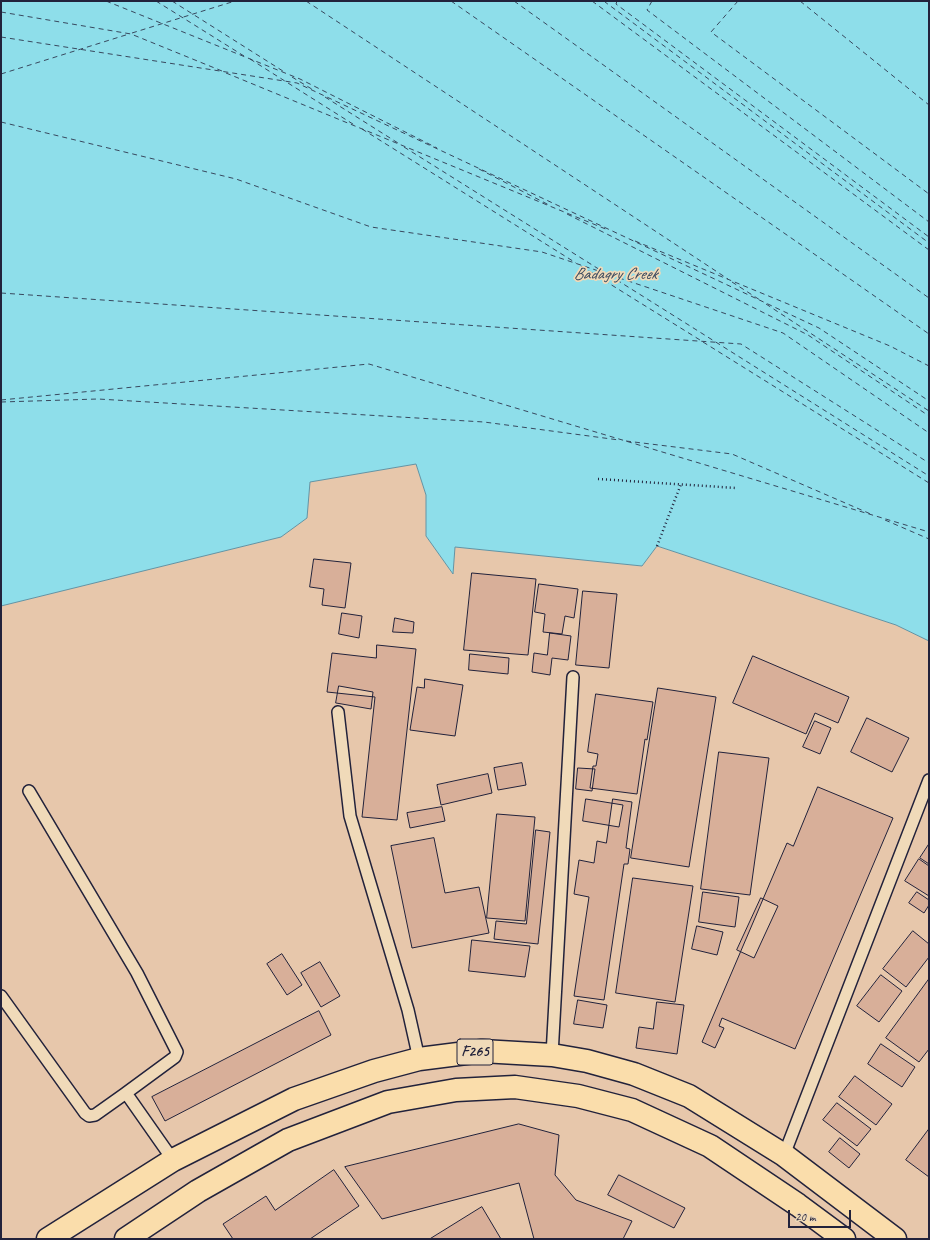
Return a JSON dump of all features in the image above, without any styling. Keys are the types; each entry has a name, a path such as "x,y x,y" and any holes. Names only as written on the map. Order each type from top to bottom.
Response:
{"main road":[{"name":"F265","path":"48,1239 173,1160 294,1099 374,1071 419,1059 482,1051 552,1055 587,1061 634,1074 689,1096 784,1155 896,1239"},
{"name":"F265","path":"126,1239 198,1191 288,1140 388,1102 456,1090 515,1087 578,1096 632,1110 710,1146 798,1205 844,1239"}],"lane":[{"path":"552,1055 573,677"},
{"path":"338,712 350,816 408,1010 419,1059"},
{"path":"784,1155 929,780"},
{"path":"1,996 85,1113 89,1116 96,1115 175,1057 177,1052 137,973 29,791"},
{"path":"126,1093 173,1160"}],"path":[{"path":"598,479 736,488"},
{"path":"657,546 681,484"}],"shaded area":[{"path":"416,464 426,495 426,536 453,574 455,547 642,566 657,546 896,625 929,641 929,1239 1,1239 1,606 281,537 307,518 310,482"}],"water":[{"name":"Badagry Creek","path":"1,1 929,1 929,641 896,625 657,546 642,566 455,547 453,574 426,536 426,495 416,464 310,482 307,518 281,537 1,606"}],"building":[{"path":"314,559 351,563 345,608 322,605 324,589 310,587"},
{"path":"472,573 536,579 528,655 464,650"},
{"path":"539,584 578,589 574,618 565,616 562,634 543,632 545,614 535,612"},
{"path":"583,591 617,594 609,668 576,665"},
{"path":"342,613 362,616 359,638 339,634"},
{"path":"395,618 414,622 413,633 393,632"},
{"path":"550,633 571,636 568,660 552,658 550,675 532,672 534,653 547,655"},
{"path":"377,645 416,649 397,820 362,817 375,697 327,692 332,653 376,658"},
{"path":"470,654 509,658 508,674 469,670"},
{"path":"753,656 849,697 838,723 815,713 806,734 733,703"},
{"path":"425,679 463,685 455,736 410,730 417,687 424,688"},
{"path":"339,686 373,692 371,709 336,703"},
{"path":"658,688 716,697 689,867 631,858"},
{"path":"596,694 653,702 647,740 645,739 637,794 590,788 593,766 596,766 598,754 588,752"},
{"path":"867,718 909,738 892,772 851,752"},
{"path":"815,721 831,728 820,754 803,747"},
{"path":"719,752 769,758 750,895 701,889"},
{"path":"522,763 526,785 498,790 494,768"},
{"path":"578,768 595,769 592,791 576,789"},
{"path":"488,774 492,793 441,805 437,785"},
{"path":"818,787 893,818 795,1049 722,1018 719,1026 724,1028 715,1048 702,1042 787,843 793,846"},
{"path":"586,799 623,805 619,827 583,821"},
{"path":"613,799 632,802 626,848 630,849 628,864 624,864 604,1000 574,996 589,897 574,894 579,860 594,863 597,841 606,843"},
{"path":"442,807 445,821 410,828 407,813"},
{"path":"497,814 535,817 525,921 487,918"},
{"path":"536,830 550,832 538,944 494,939 496,921 526,924"},
{"path":"434,838 445,893 479,887 489,933 412,948 391,846"},
{"path":"929,844 929,864 920,858"},
{"path":"919,859 929,866 929,896 905,881"},
{"path":"633,878 693,886 675,1002 616,993"},
{"path":"703,892 739,897 735,927 699,922"},
{"path":"917,892 929,900 929,905 924,913 909,903"},
{"path":"761,898 778,906 754,958 737,950"},
{"path":"697,926 723,932 717,955 692,949"},
{"path":"913,931 929,944 929,957 906,987 883,969"},
{"path":"472,940 530,946 525,977 469,971"},
{"path":"282,954 302,985 287,995 267,964"},
{"path":"320,962 340,996 321,1007 301,973"},
{"path":"881,975 902,991 879,1022 857,1006"},
{"path":"929,979 929,1049 919,1062 886,1038"},
{"path":"578,1000 607,1005 603,1028 574,1024"},
{"path":"657,1002 684,1005 677,1054 636,1048 639,1027 653,1029"},
{"path":"319,1011 331,1035 165,1121 152,1097"},
{"path":"881,1044 915,1067 902,1087 868,1064"},
{"path":"855,1076 892,1104 876,1125 839,1097"},
{"path":"837,1103 871,1129 857,1146 823,1120"},
{"path":"519,1124 559,1135 555,1175 576,1200 632,1221 623,1239 534,1239 519,1183 382,1219 345,1167"},
{"path":"929,1129 929,1177 906,1160"},
{"path":"840,1138 860,1154 849,1168 829,1152"},
{"path":"334,1170 359,1206 310,1239 233,1239 223,1224 266,1196 275,1210"},
{"path":"619,1175 685,1208 674,1228 608,1195"},
{"path":"482,1207 501,1239 430,1239"}],"ferry route":[{"path":"106,1 300,79 437,148"},
{"path":"156,1 244,56"},
{"path":"172,1 286,73"},
{"path":"132,33 235,1"},
{"path":"306,1 728,279"},
{"path":"451,1 929,334"},
{"path":"514,1 929,298"},
{"path":"592,1 929,250"},
{"path":"606,1 605,2 929,243"},
{"path":"617,1 616,4 929,237"},
{"path":"652,1 647,10 929,222"},
{"path":"738,1 711,32 929,194"},
{"path":"800,1 929,105"},
{"path":"1,12 131,34 222,71"},
{"path":"1,74 129,34"},
{"path":"1,37 297,83 819,328 929,401"},
{"path":"250,59 356,126"},
{"path":"226,73 608,230"},
{"path":"292,77 315,91"},
{"path":"325,97 398,143"},
{"path":"1,122 236,179 371,227 542,252 783,333 929,433"},
{"path":"362,129 576,263"},
{"path":"404,147 605,273"},
{"path":"479,169 551,206"},
{"path":"567,214 808,335 929,416"},
{"path":"635,241 890,346 929,366"},
{"path":"581,266 700,340"},
{"path":"609,275 929,476"},
{"path":"732,282 760,300"},
{"path":"1,293 741,344 929,463"},
{"path":"766,304 929,411"},
{"path":"703,342 929,483"},
{"path":"1,400 369,364 929,532"},
{"path":"1,402 98,399 484,422 619,440"},
{"path":"626,441 732,454 873,515"},
{"path":"885,520 929,539"}]}
